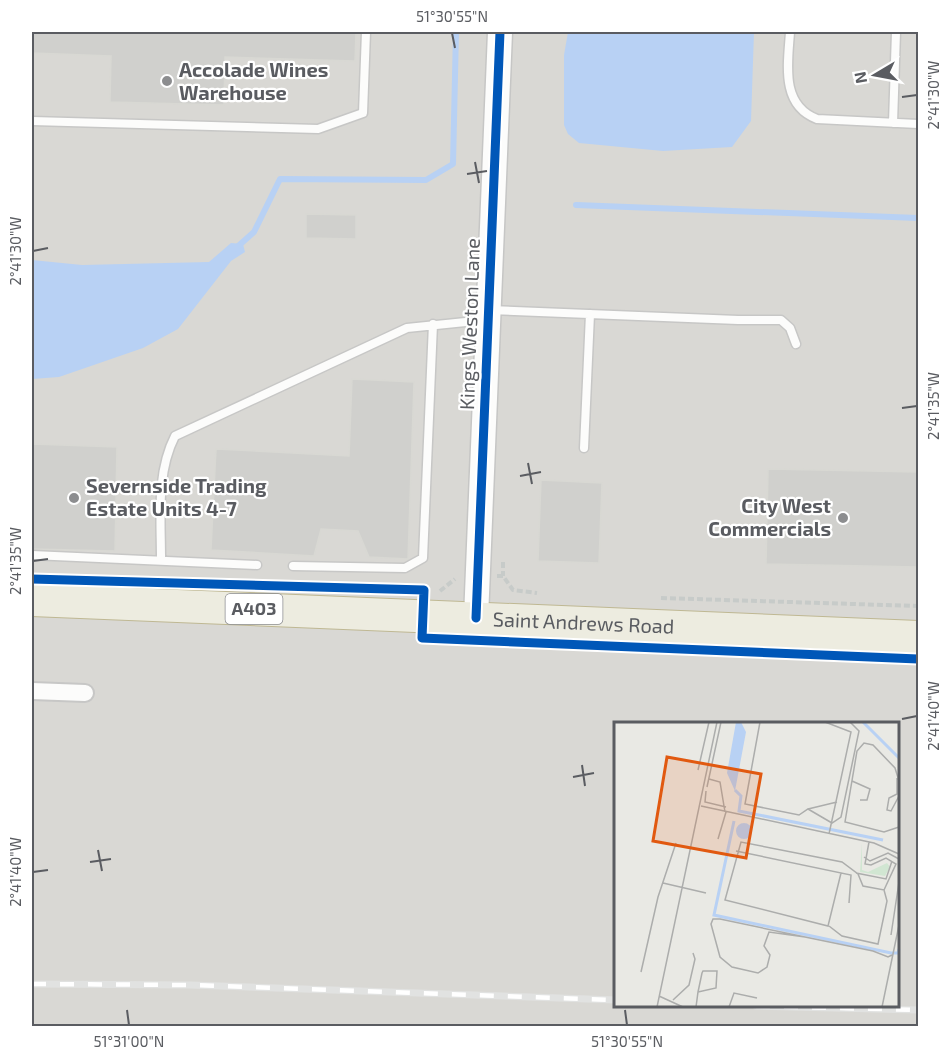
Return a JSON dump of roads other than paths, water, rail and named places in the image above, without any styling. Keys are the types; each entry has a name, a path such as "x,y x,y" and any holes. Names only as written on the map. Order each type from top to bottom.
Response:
{"highway":[{"name":"Saint Andrews Road","path":"32,600 424,603 476,618 918,637"}],"street":[{"name":"Kings Weston Lane","path":"476,618 500,32"},
{"path":"32,691 85,693"}],"lane":[{"path":"32,121 318,129 363,113 366,32"},
{"path":"790,32 789,87 793,99 808,115 817,119 918,124"},
{"path":"893,123 897,32"},
{"path":"161,559 161,484 166,454 175,436 407,328 489,314 590,314 781,320 790,328 795,344"},
{"path":"584,448 590,314"},
{"path":"293,566 405,568 423,558 433,324"},
{"path":"32,555 257,565"}],"water":[{"path":"568,32 754,32 751,121 732,147 663,151 579,143 568,134 564,125 564,55"},
{"path":"231,243 243,244 245,252 231,261 178,329 143,348 59,377 32,379 32,260 82,265 209,262"}],"waterway":[{"path":"236,248 254,232 280,179 426,180 453,164 456,32"},
{"path":"576,205 918,218"}],"railway":[{"path":"32,984 191,985 614,1000"},
{"path":"796,1007 918,1010"}],"place":[{"name":"Accolade Wines Warehouse","path":"167,81"},
{"name":"Severnside Trading Estate Units 4-7","path":"74,498"},
{"name":"City West Commercials","path":"843,518"}]}
